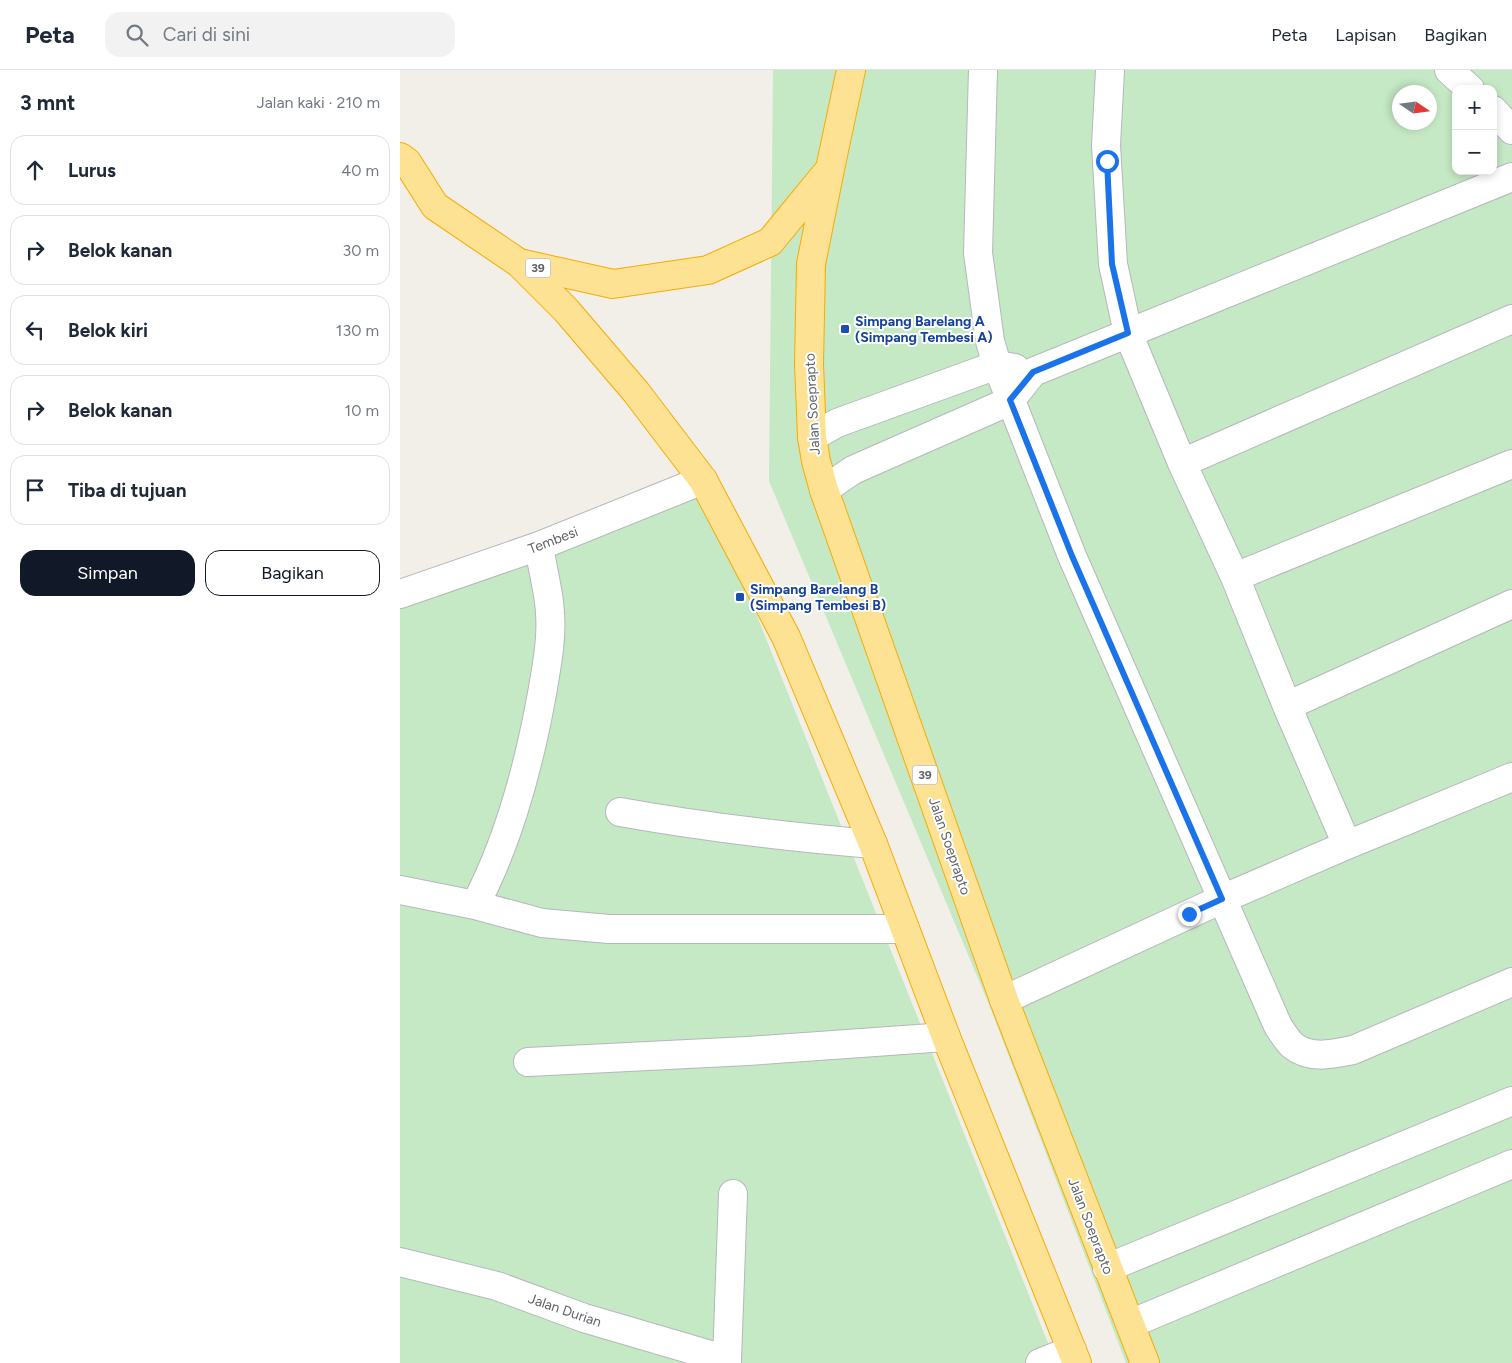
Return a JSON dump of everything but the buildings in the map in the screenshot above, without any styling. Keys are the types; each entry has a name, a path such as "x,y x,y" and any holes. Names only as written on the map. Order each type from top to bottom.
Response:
{"highway":[{"name":"Jalan Soeprapto","path":"852,70 811,264 808,364 812,437 816,461 824,490 1004,1000 1145,1363"},
{"name":"39","path":"402,153 435,206 518,263 566,310 636,392 703,480 786,637 873,844 946,1037 1074,1357"},
{"name":"Jalan Soeprapto","path":"518,263 613,284 708,270 770,242 830,169"}],"street":[{"path":"983,70 978,253 988,332 997,366 1072,556 1278,1026 1292,1045 1304,1052 1329,1055 1353,1050 1512,982"},
{"path":"1110,70 1106,145 1112,264 1128,333 1182,463 1234,577 1286,706 1347,845"},
{"path":"1449,70 1466,85"},
{"path":"1497,114 1512,130"},
{"path":"824,490 853,470 1010,400 1033,372 1512,177"},
{"path":"1182,463 1512,319"},
{"path":"812,437 836,423 997,366 1033,372"},
{"path":"1234,577 1512,464"},
{"name":"Tembesi","path":"400,594 539,546 703,480"},
{"path":"475,905 487,883 501,848 521,785 538,713 547,660 550,614 539,546"},
{"path":"1286,706 1512,604"},
{"path":"1004,1000 1222,899 1512,777"},
{"path":"620,812 759,834 873,844"},
{"path":"400,890 475,905 542,923 608,929 905,929"},
{"path":"528,1062 748,1051 946,1037"},
{"path":"1107,1268 1512,1101"},
{"path":"1130,1324 1512,1164"},
{"path":"727,1362 733,1194"},
{"name":"Jalan Durian","path":"400,1262 497,1286 584,1318 727,1362"},
{"path":"1040,1363 1074,1357"}],"green space":[{"path":"773,70 1512,70 1512,1363 1126,1363 990,1007 769,481"},
{"path":"705,486 1056,1363 400,1363 400,604"}],"place":[{"name":"Simpang Barelang A (Simpang Tembesi A)","path":"845,329"},
{"name":"Simpang Barelang B (Simpang Tembesi B)","path":"740,597"}],"route":[{"path":"1107,161 1112,264 1128,333 1033,372 1010,400 1072,556 1222,899 1189,914"}]}
